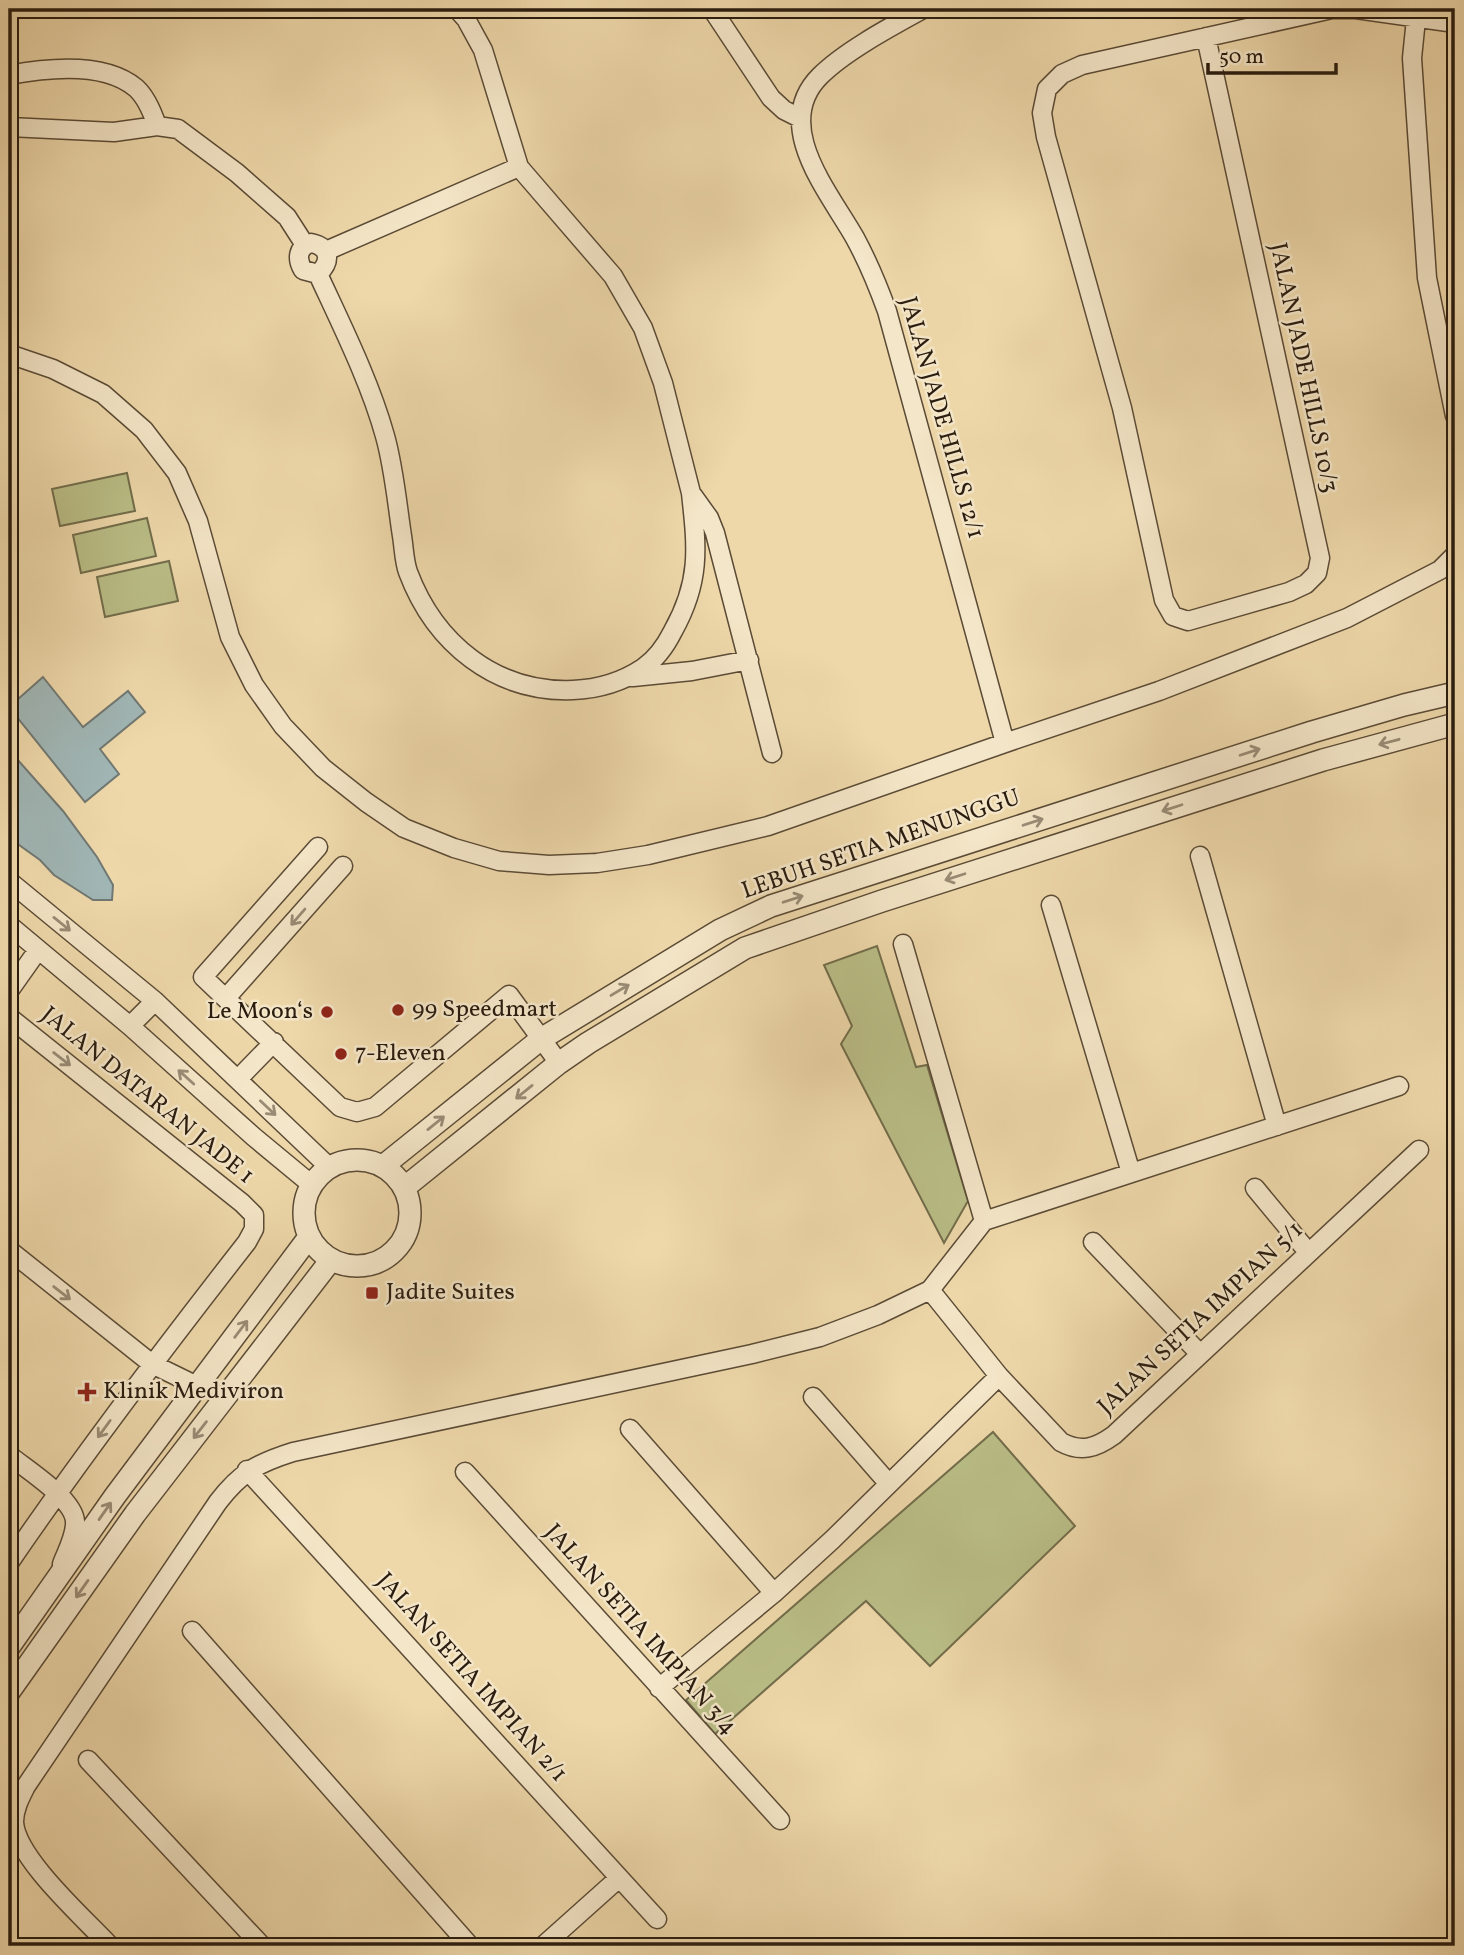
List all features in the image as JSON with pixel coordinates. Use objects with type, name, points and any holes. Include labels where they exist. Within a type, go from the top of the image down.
[{"type":"street","points":[[457,9],[466,19],[483,50],[519,167],[613,276],[643,328],[663,383],[691,493],[696,535],[695,574],[687,607],[667,642],[649,663],[629,677]]},
{"type":"street","points":[[712,9],[771,98],[784,110],[800,118],[805,97],[819,77],[838,61],[923,9]]},
{"type":"street","points":[[1206,37],[1332,9],[1356,9],[1455,23]]},
{"type":"street","points":[[1416,19],[1412,58],[1427,278],[1455,416]]},
{"type":"street","name":"JALAN JADE HILLS 10/3","points":[[1206,37],[1320,558],[1317,573],[1306,584],[1289,592],[1188,621],[1173,615],[1164,600],[1122,408],[1046,137],[1042,113],[1047,89],[1062,74],[1082,65],[1206,37]]},
{"type":"street","points":[[9,75],[62,69],[96,71],[118,78],[136,89],[157,126]]},
{"type":"street","name":"JALAN JADE HILLS 12/1","points":[[800,118],[804,144],[814,168],[872,268],[887,311],[1005,743]]},
{"type":"street","points":[[9,127],[114,132],[157,126],[178,130],[237,173],[287,217],[304,245]]},
{"type":"street","points":[[326,251],[519,167]]},
{"type":"street","points":[[304,245],[320,245],[326,251],[326,267],[318,274],[303,270],[298,262],[298,254],[304,245]]},
{"type":"street","points":[[318,274],[378,414],[391,463],[407,569],[434,622],[454,645],[504,678],[530,688],[557,690],[583,689],[629,677],[692,671],[748,660]]},
{"type":"street","points":[[9,354],[53,369],[103,394],[144,430],[177,473],[198,521],[230,636],[254,685],[284,726],[323,768],[404,828],[454,848],[499,861],[549,865],[597,863],[648,855],[768,826],[1159,691],[1347,618],[1440,570],[1455,555]]},
{"type":"street","points":[[691,493],[709,518],[715,533],[772,753]]},
{"type":"street","name":"LEBUH SETIA MENUNGGU","points":[[383,1166],[541,1039],[720,930],[771,906],[1312,732],[1455,693]]},
{"type":"street","points":[[404,1188],[559,1063],[745,948],[882,901],[1318,762],[1455,724]]},
{"type":"street","points":[[1312,732],[1318,762]]},
{"type":"street","points":[[318,847],[203,977],[340,1107],[357,1112],[375,1107],[509,995],[559,1063]]},
{"type":"street","points":[[1200,856],[1277,1126]]},
{"type":"street","points":[[226,998],[343,866]]},
{"type":"street","points":[[9,881],[155,1001],[330,1167]]},
{"type":"street","points":[[1051,905],[1131,1173]]},
{"type":"street","points":[[9,925],[130,1026],[312,1185]]},
{"type":"street","points":[[903,944],[984,1220]]},
{"type":"street","points":[[9,991],[38,950]]},
{"type":"street","points":[[130,1026],[155,1001]]},
{"type":"street","name":"JALAN DATARAN JADE 1","points":[[9,1017],[254,1215],[254,1229],[247,1242],[152,1364]]},
{"type":"street","points":[[238,1079],[274,1042]]},
{"type":"street","points":[[110,1946],[35,1866],[20,1844],[14,1823],[17,1804],[45,1757],[218,1502],[247,1470],[293,1452],[752,1354],[820,1336],[878,1315],[930,1290],[984,1220],[1399,1086]]},
{"type":"street","name":"JALAN SETIA IMPIAN 5/1","points":[[930,1290],[999,1376],[1060,1442],[1072,1448],[1087,1449],[1101,1445],[1419,1150]]},
{"type":"street","points":[[342,1161],[370,1161],[383,1166],[404,1188],[409,1203],[407,1232],[394,1252],[373,1264],[359,1267],[331,1260],[318,1250],[309,1237],[304,1220],[305,1202],[312,1185],[330,1167],[342,1161]]},
{"type":"street","points":[[1255,1188],[1308,1252]]},
{"type":"street","points":[[9,1647],[115,1496],[309,1237]]},
{"type":"street","points":[[1093,1242],[1200,1354]]},
{"type":"street","points":[[9,1252],[152,1364],[197,1386]]},
{"type":"street","points":[[9,1692],[135,1514],[331,1260]]},
{"type":"street","points":[[9,1563],[56,1493],[152,1364]]},
{"type":"street","points":[[659,1688],[774,1593],[999,1376]]},
{"type":"street","points":[[813,1396],[889,1484]]},
{"type":"street","points":[[630,1429],[774,1593]]},
{"type":"street","points":[[9,1455],[70,1507],[75,1521],[72,1537],[53,1587]]},
{"type":"street","name":"JALAN SETIA IMPIAN 2/1","points":[[247,1470],[657,1919]]},
{"type":"street","name":"JALAN SETIA IMPIAN 3/4","points":[[465,1472],[780,1820]]},
{"type":"street","points":[[192,1632],[470,1946]]},
{"type":"street","points":[[88,1760],[262,1946]]},
{"type":"street","points":[[543,1946],[619,1878]]},
{"type":"green space","points":[[127,473],[135,511],[60,526],[52,489]]},
{"type":"green space","points":[[147,518],[156,556],[81,573],[73,535]]},
{"type":"green space","points":[[169,561],[178,601],[105,617],[97,577]]},
{"type":"green space","points":[[877,946],[916,1067],[927,1065],[968,1201],[944,1243],[841,1044],[852,1026],[824,965]]},
{"type":"green space","points":[[993,1432],[1075,1526],[930,1666],[866,1601],[715,1734],[686,1700]]},
{"type":"shaded area","points":[[43,677],[83,727],[128,691],[145,712],[100,749],[119,774],[85,802],[9,707]]},
{"type":"shaded area","points":[[9,750],[63,811],[97,857],[113,885],[112,900],[93,900],[54,875],[9,835]]},
{"type":"place","name":"99 Speedmart","points":[[398,1010]]},
{"type":"place","name":"Le Moon‘s","points":[[327,1012]]},
{"type":"place","name":"7-Eleven","points":[[341,1054]]},
{"type":"place","name":"Jadite Suites","points":[[372,1293]]},
{"type":"place","name":"Klinik Mediviron","points":[[87,1392]]}]
